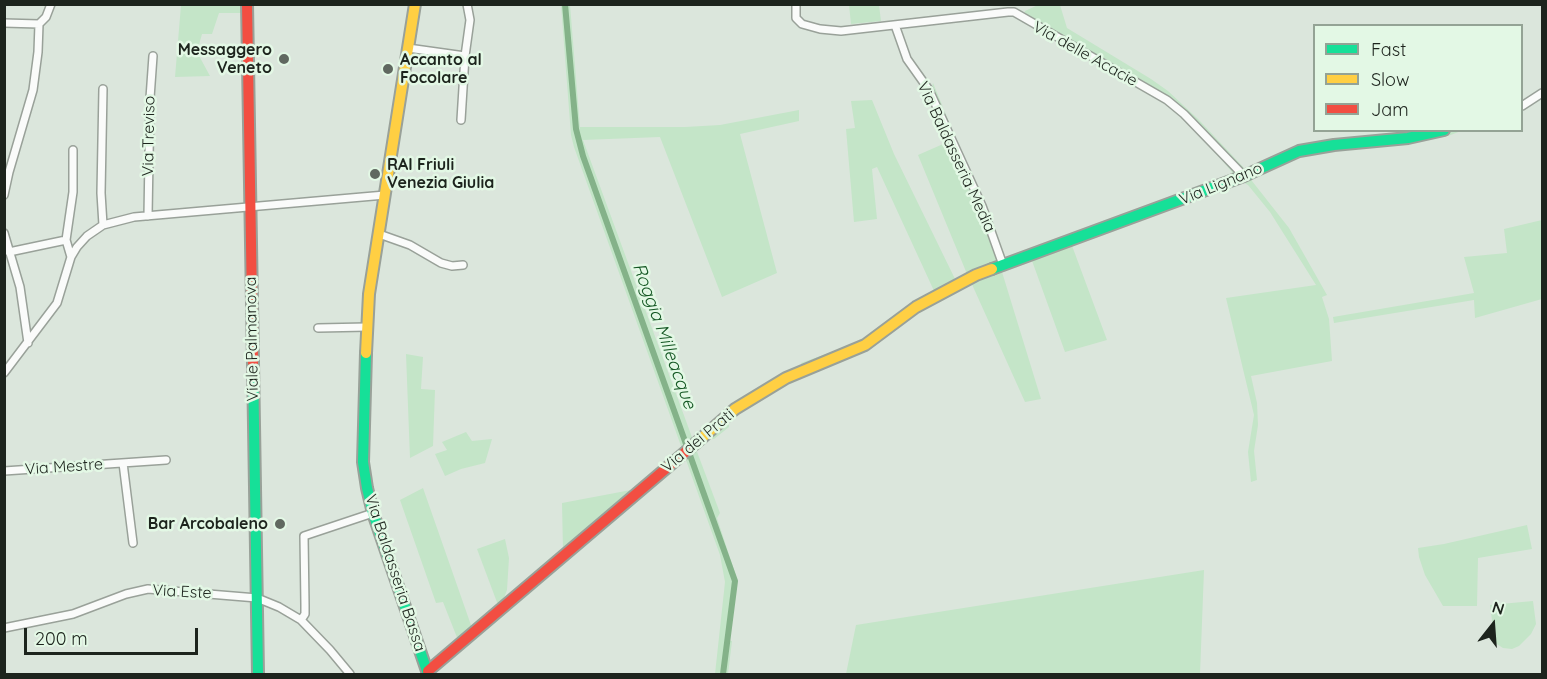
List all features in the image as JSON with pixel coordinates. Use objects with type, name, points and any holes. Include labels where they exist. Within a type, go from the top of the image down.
[{"type":"street","points":[[4,195],[33,90],[39,24],[46,17],[51,4]]},
{"type":"street","name":"Viale Palmanova","points":[[247,4],[258,675]]},
{"type":"street","name":"Via Baldasseria Bassa","points":[[414,4],[369,294],[363,462],[373,513],[428,673]]},
{"type":"street","points":[[461,120],[470,20],[467,4]]},
{"type":"street","points":[[796,4],[797,20],[812,27],[850,30],[896,25]]},
{"type":"street","name":"Via delle Acacie","points":[[896,25],[1014,12],[1167,100],[1184,114],[1244,176]]},
{"type":"street","points":[[4,24],[39,24]]},
{"type":"street","name":"Via Baldasseria Media","points":[[896,25],[907,59],[929,90],[982,206],[1003,265]]},
{"type":"street","points":[[408,48],[465,56]]},
{"type":"street","name":"Via Treviso","points":[[148,216],[153,56]]},
{"type":"street","points":[[103,89],[101,193],[103,225]]},
{"type":"street","points":[[1523,105],[1542,93]]},
{"type":"street","name":"Via Lignano","points":[[1003,265],[1244,176],[1299,151],[1334,145],[1408,138],[1435,132]]},
{"type":"street","points":[[71,257],[66,240],[73,192],[73,150]]},
{"type":"street","points":[[4,373],[57,303],[71,257],[81,242],[103,225],[148,216],[385,195]]},
{"type":"street","points":[[4,233],[20,287],[28,343]]},
{"type":"street","points":[[378,234],[410,245],[441,263],[452,266],[463,265]]},
{"type":"street","points":[[9,252],[66,240]]},
{"type":"street","name":"Via dei Prati","points":[[428,673],[735,410],[786,378],[865,345],[916,307],[976,275],[1003,265]]},
{"type":"street","points":[[318,328],[367,327]]},
{"type":"street","name":"Via Mestre","points":[[4,471],[166,460]]},
{"type":"street","name":"Via Mestre","points":[[123,463],[133,543]]},
{"type":"street","points":[[301,620],[305,610],[304,536],[373,513]]},
{"type":"street","name":"Via Este","points":[[4,628],[73,614],[126,594],[148,589],[159,588],[257,598],[301,620],[350,675]]},
{"type":"green space","points":[[181,5],[242,5],[242,13],[219,13],[212,34],[202,34],[197,52],[210,76],[175,77]]},
{"type":"green space","points":[[561,5],[570,5],[580,127],[720,125],[799,110],[799,121],[740,134],[777,273],[722,297],[660,137],[583,140],[693,440],[802,367],[801,363],[848,346],[848,350],[935,293],[877,167],[872,169],[877,219],[854,222],[846,129],[855,128],[851,101],[872,100],[894,154],[956,281],[967,274],[918,155],[950,141],[930,95],[933,83],[1005,258],[1009,259],[1231,175],[1232,172],[1180,115],[1162,101],[1024,15],[1025,11],[1038,5],[1060,5],[1067,28],[1168,91],[1246,170],[1303,146],[1340,139],[1364,140],[1419,132],[1458,132],[1421,140],[1307,151],[1252,177],[1252,181],[1289,228],[1327,295],[1322,297],[1329,319],[1332,361],[1251,376],[1257,403],[1258,425],[1254,451],[1257,480],[1251,482],[1248,452],[1254,415],[1226,298],[1316,285],[1270,212],[1248,185],[1241,181],[1071,243],[1107,340],[1065,352],[1031,258],[1008,267],[1007,271],[1002,272],[1041,399],[1025,402],[970,280],[840,359],[840,362],[813,371],[729,419],[729,427],[696,449],[720,513],[717,518],[736,576],[732,577],[725,640],[732,641],[728,674],[715,674],[725,582],[720,555],[571,135]]},
{"type":"green space","points":[[849,5],[879,5],[881,21],[851,24]]},
{"type":"green space","points":[[1542,220],[1542,299],[1475,318],[1474,300],[1334,323],[1333,317],[1474,293],[1464,257],[1507,253],[1504,229]]},
{"type":"green space","points":[[406,354],[423,357],[421,389],[435,390],[433,446],[410,458]]},
{"type":"green space","points":[[466,432],[472,441],[492,439],[485,463],[445,476],[435,454],[447,450],[442,442]]},
{"type":"green space","points":[[423,488],[472,628],[458,640],[443,602],[436,603],[400,500]]},
{"type":"green space","points":[[631,490],[563,551],[562,503]]},
{"type":"green space","points":[[1527,525],[1532,549],[1478,558],[1477,606],[1443,606],[1425,575],[1418,548]]},
{"type":"green space","points":[[505,539],[509,558],[507,590],[498,605],[477,549]]},
{"type":"green space","points":[[1204,570],[1200,674],[846,674],[856,625]]},
{"type":"green space","points":[[1533,601],[1536,624],[1531,634],[1519,646],[1512,649],[1503,648],[1495,643],[1490,605]]},
{"type":"waterway","name":"Roggia Milleacque","points":[[565,4],[576,129],[583,156],[735,581],[723,674]]},
{"type":"traffic: fast","points":[[992,269],[1244,176],[1299,151],[1334,145],[1408,138],[1435,132]]},
{"type":"traffic: fast","points":[[366,353],[363,462],[367,488],[373,513],[428,674]]},
{"type":"traffic: fast","points":[[253,363],[258,674]]},
{"type":"traffic: slow","points":[[366,353],[369,294],[415,4]]},
{"type":"traffic: slow","points":[[696,443],[735,409],[786,378],[865,345],[916,307],[992,269]]},
{"type":"traffic: jam","points":[[247,4],[253,363]]},
{"type":"traffic: jam","points":[[428,671],[696,443]]},
{"type":"place","name":"Messaggero Veneto","points":[[284,59]]},
{"type":"place","name":"Accanto al Focolare","points":[[388,69]]},
{"type":"place","name":"RAI Friuli Venezia Giulia","points":[[375,174]]},
{"type":"place","name":"Bar Arcobaleno","points":[[280,524]]}]
